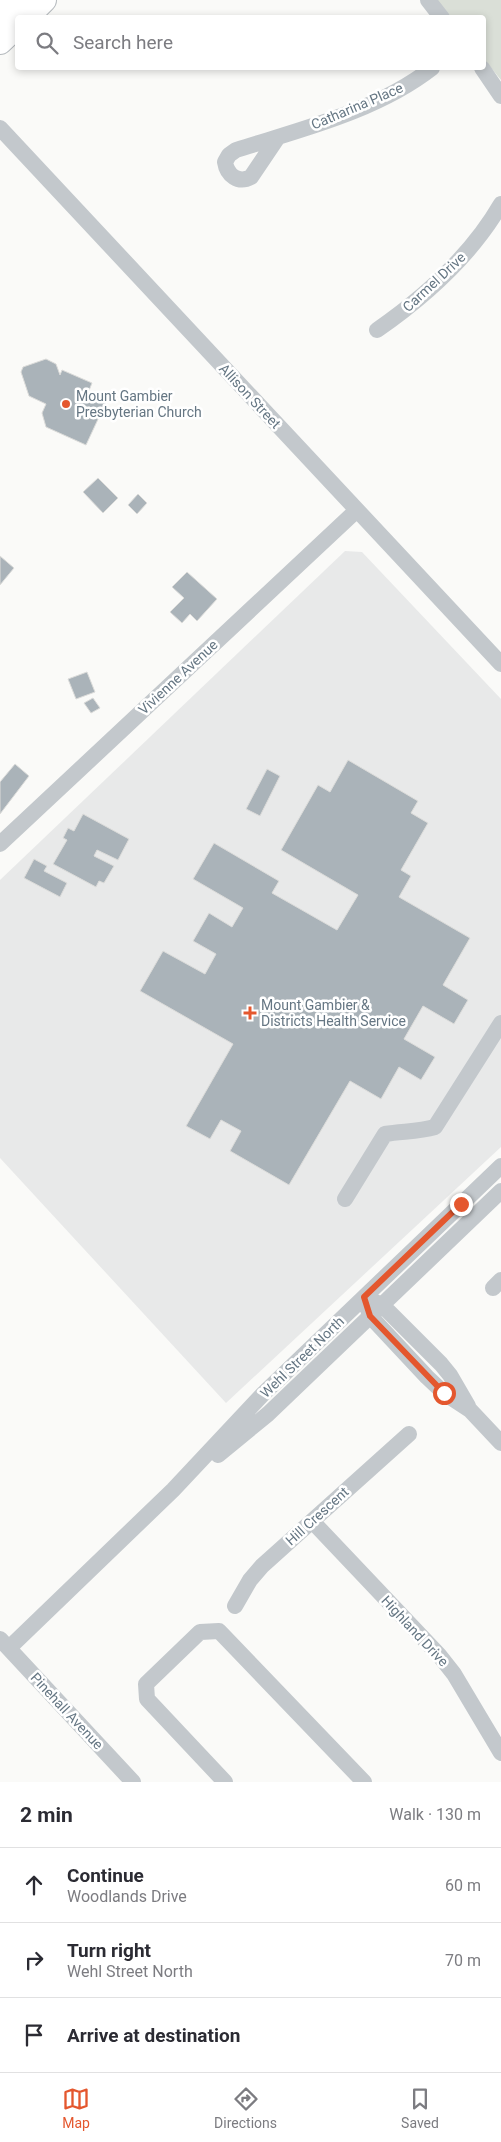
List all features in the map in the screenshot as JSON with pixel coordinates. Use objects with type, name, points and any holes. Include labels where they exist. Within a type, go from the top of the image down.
[{"type":"highway","points":[[0,16],[16,0]]},
{"type":"highway","points":[[29,15],[44,0]]},
{"type":"highway","points":[[0,42],[15,28]]},
{"type":"street","points":[[428,0],[440,15]]},
{"type":"street","name":"Catharina Place","points":[[278,137],[380,99],[412,83],[429,70]]},
{"type":"street","points":[[483,70],[501,96]]},
{"type":"street","name":"Allison Street","points":[[0,128],[501,664]]},
{"type":"street","name":"Carmel Drive","points":[[377,330],[419,299],[453,268],[500,208]]},
{"type":"street","name":"Vivienne Avenue","points":[[0,844],[357,510]]},
{"type":"street","points":[[345,1200],[385,1134],[402,1131],[420,1132],[435,1127],[501,1023]]},
{"type":"street","name":"Wehl Street North","points":[[173,1490],[263,1394],[501,1166]]},
{"type":"street","name":"Wehl Street North","points":[[4,1644],[173,1490],[268,1414],[501,1190]]},
{"type":"street","points":[[364,1297],[382,1305],[446,1369],[470,1410]]},
{"type":"street","points":[[364,1297],[370,1316],[438,1388],[470,1410],[501,1443]]},
{"type":"street","name":"Hill Crescent","points":[[235,1606],[250,1580],[262,1566],[409,1434]]},
{"type":"street","name":"Highland Drive","points":[[312,1521],[439,1655],[495,1730],[501,1753]]},
{"type":"street","points":[[225,1782],[147,1699],[146,1684],[200,1632],[219,1632],[364,1782]]},
{"type":"street","name":"Pinehall Avenue","points":[[4,1644],[133,1782]]},
{"type":"shaded area","points":[[436,0],[501,0],[501,80],[486,61],[486,15],[448,15]]},
{"type":"shaded area","name":"Mount Gambier & Districts Health Service","points":[[345,551],[362,552],[501,699],[501,1147],[226,1403],[0,1158],[0,880]]},
{"type":"building","points":[[46,359],[56,364],[60,375],[62,370],[92,383],[88,393],[106,402],[86,445],[46,427],[42,413],[46,404],[29,396],[21,372],[23,367]]},
{"type":"building","points":[[98,478],[118,498],[103,513],[83,492]]},
{"type":"building","points":[[138,494],[147,503],[137,514],[128,505]]},
{"type":"building","points":[[0,556],[14,568],[0,585]]},
{"type":"building","points":[[187,572],[217,599],[197,621],[190,614],[182,623],[170,612],[184,598],[172,587]]},
{"type":"building","points":[[87,672],[95,692],[76,699],[68,679]]},
{"type":"building","points":[[93,698],[100,708],[91,713],[84,703]]},
{"type":"building","points":[[348,760],[418,801],[411,813],[428,823],[401,870],[411,876],[399,897],[470,938],[443,985],[468,1000],[454,1024],[423,1006],[404,1039],[435,1057],[421,1080],[399,1067],[381,1099],[350,1081],[289,1185],[230,1151],[241,1131],[221,1120],[210,1139],[186,1126],[233,1044],[140,991],[163,951],[205,974],[216,954],[193,941],[209,913],[232,927],[243,908],[193,879],[214,843],[279,881],[272,893],[337,930],[358,895],[281,850],[318,785],[330,792]]},
{"type":"building","points":[[15,764],[29,776],[0,814],[0,782]]},
{"type":"building","points":[[267,769],[280,776],[260,816],[246,809]]},
{"type":"building","points":[[83,814],[129,839],[118,860],[97,850],[94,856],[114,866],[104,883],[99,881],[96,887],[53,864],[67,840],[63,838],[68,828],[74,831]]},
{"type":"building","points":[[34,859],[47,866],[44,871],[67,883],[60,897],[24,878]]},
{"type":"place","name":"Mount Gambier Presbyterian Church","points":[[66,404]]},
{"type":"place","name":"Mount Gambier & Districts Health Service","points":[[250,1013]]},
{"type":"route","points":[[444,1393],[370,1316],[364,1297],[461,1204]]}]
